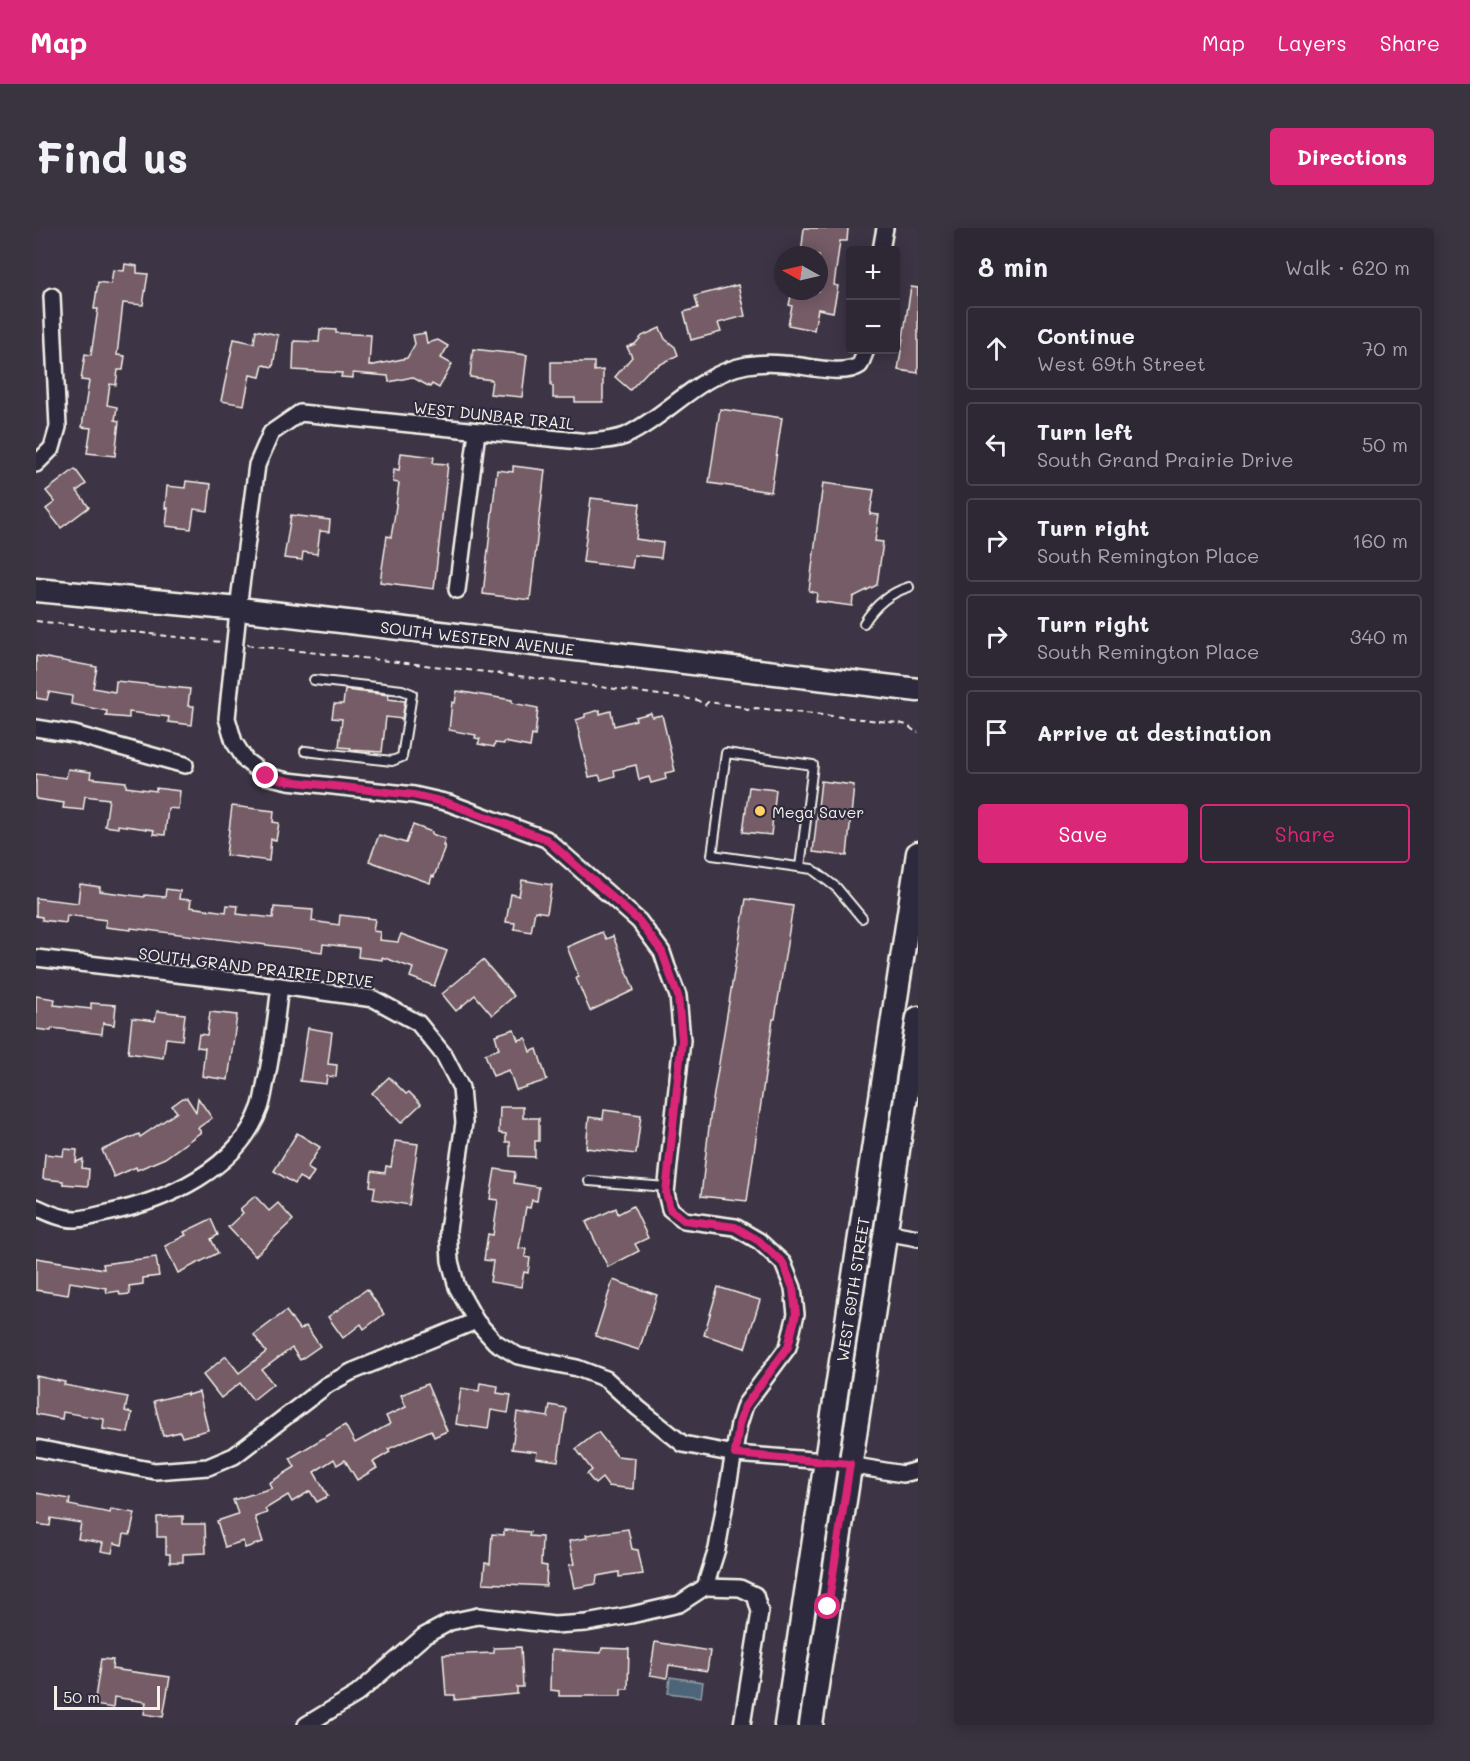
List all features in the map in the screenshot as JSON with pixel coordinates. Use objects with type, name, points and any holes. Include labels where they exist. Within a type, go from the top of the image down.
[{"type":"main road","name":"SOUTH WESTERN AVENUE","points":[[36,590],[238,609],[918,690]]},
{"type":"main road","name":"WEST 69TH STREET","points":[[786,1725],[918,853]]},
{"type":"main road","name":"WEST 69TH STREET","points":[[811,1725],[918,1018]]},
{"type":"main road","points":[[860,1229],[885,1232]]},
{"type":"street","points":[[882,246],[885,228]]},
{"type":"street","points":[[36,464],[52,448],[58,427],[52,296]]},
{"type":"street","name":"WEST DUNBAR TRAIL","points":[[667,1187],[682,1040],[678,996],[662,952],[639,921],[546,839],[437,800],[414,795],[288,781],[266,776],[246,761],[234,742],[227,718],[238,609],[257,465],[271,433],[300,413],[589,442],[623,437],[664,412],[694,388],[718,374],[747,365],[782,363],[846,370],[860,365],[864,354]]},
{"type":"street","points":[[457,590],[477,432]]},
{"type":"street","points":[[36,728],[74,734],[184,765]]},
{"type":"street","name":"SOUTH GRAND PRAIRIE DRIVE","points":[[36,958],[374,999],[418,1023],[444,1055],[460,1088],[464,1123],[448,1230],[450,1261],[457,1287],[476,1321],[495,1342],[518,1356],[577,1368],[606,1379],[683,1444],[735,1454],[825,1461],[903,1474],[918,1470]]},
{"type":"street","points":[[36,1207],[54,1215],[75,1219],[126,1209],[167,1195],[204,1175],[234,1151],[260,1108],[270,1063],[280,986]]},
{"type":"street","points":[[667,1187],[670,1209],[684,1220],[735,1227],[759,1241],[783,1263],[793,1288],[796,1314],[788,1347],[745,1406],[739,1424],[717,1549],[705,1587]]},
{"type":"street","points":[[885,1232],[918,1238]]},
{"type":"street","points":[[36,1448],[155,1471],[208,1467],[234,1456],[327,1385],[351,1372],[476,1321]]},
{"type":"street","points":[[306,1725],[357,1694],[424,1636],[450,1622],[478,1616],[554,1625],[585,1623],[679,1604],[705,1587],[740,1588],[755,1595],[758,1604],[760,1612],[742,1725]]},
{"type":"lane","points":[[864,623],[873,608],[896,591],[909,587]]},
{"type":"lane","points":[[305,751],[392,761],[402,757],[412,694],[402,690],[314,680]]},
{"type":"lane","points":[[800,867],[813,765],[726,753],[712,855],[812,869],[837,888],[862,918]]},
{"type":"lane","points":[[589,1181],[667,1187]]},
{"type":"path","points":[[36,621],[504,674],[697,700],[705,705],[708,702],[744,707],[747,710],[756,708],[899,723],[918,732]]},
{"type":"water","points":[[670,1677],[703,1682],[701,1697],[668,1693]]},
{"type":"building","points":[[804,228],[848,228],[847,241],[840,241],[834,285],[838,286],[833,312],[818,309],[814,330],[788,325],[792,306],[789,305],[790,300],[828,300],[828,246],[802,246]]},
{"type":"building","points":[[125,264],[137,266],[137,273],[148,274],[143,305],[123,303],[117,355],[125,356],[123,370],[118,370],[116,385],[110,384],[107,405],[117,407],[115,420],[119,421],[115,456],[87,453],[91,428],[82,427],[89,381],[81,380],[85,354],[91,355],[98,309],[94,309],[98,282],[111,284],[113,270],[124,271]]},
{"type":"building","points":[[738,285],[745,316],[718,323],[721,332],[691,340],[684,312],[698,308],[695,296]]},
{"type":"building","points":[[911,287],[918,288],[918,373],[898,370]]},
{"type":"building","points":[[660,328],[665,339],[675,347],[678,355],[648,371],[630,390],[615,377],[632,357],[627,347],[635,344],[642,336]]},
{"type":"building","points":[[320,329],[336,330],[336,333],[371,335],[369,366],[407,358],[415,344],[413,335],[425,333],[427,343],[438,340],[448,346],[441,358],[452,364],[439,388],[432,384],[430,387],[412,377],[389,382],[388,376],[353,373],[353,378],[341,377],[342,373],[293,370],[294,341],[319,342]]},
{"type":"building","points":[[256,330],[278,335],[273,367],[263,365],[260,377],[250,375],[244,405],[221,401],[234,339],[254,343]]},
{"type":"building","points":[[473,349],[527,355],[522,397],[490,394],[492,380],[470,377]]},
{"type":"building","points":[[551,362],[594,362],[594,371],[603,370],[603,402],[575,402],[575,398],[553,398]]},
{"type":"building","points":[[720,409],[782,418],[771,492],[709,483]]},
{"type":"building","points":[[401,453],[434,457],[433,463],[448,464],[434,589],[380,582],[387,536],[391,537],[399,483],[393,482],[394,469],[399,470]]},
{"type":"building","points":[[513,466],[545,470],[530,600],[483,594],[497,470],[513,472]]},
{"type":"building","points":[[75,469],[86,484],[77,491],[89,507],[61,528],[46,509],[55,502],[46,491]]},
{"type":"building","points":[[186,481],[211,484],[208,511],[194,509],[191,529],[166,526],[167,486],[185,488]]},
{"type":"building","points":[[823,483],[874,490],[870,514],[879,515],[875,541],[883,542],[877,585],[853,597],[852,606],[816,601],[817,593],[809,591]]},
{"type":"building","points":[[591,498],[640,504],[636,539],[663,543],[661,558],[634,555],[632,568],[583,562]]},
{"type":"building","points":[[291,515],[330,520],[329,532],[320,531],[317,554],[303,552],[302,560],[284,558]]},
{"type":"building","points":[[36,656],[97,667],[93,688],[115,692],[116,681],[190,689],[188,706],[194,706],[192,725],[168,722],[169,717],[129,712],[129,718],[106,716],[107,711],[71,704],[72,696],[49,692],[47,700],[36,698]]},
{"type":"building","points":[[345,690],[389,695],[388,699],[405,701],[402,719],[386,717],[382,752],[339,747],[342,719],[332,718],[334,704],[343,704]]},
{"type":"building","points":[[457,691],[512,700],[512,703],[538,708],[535,736],[532,735],[530,747],[504,742],[504,744],[495,743],[494,747],[478,744],[480,739],[475,738],[476,735],[449,730],[452,702],[455,703]]},
{"type":"building","points":[[600,710],[600,714],[611,711],[614,726],[651,713],[652,717],[662,715],[675,771],[665,773],[666,779],[651,783],[649,777],[639,780],[636,765],[614,770],[615,776],[601,780],[599,775],[589,777],[576,720],[585,717],[585,714]]},
{"type":"building","points":[[68,769],[91,772],[90,778],[126,782],[126,787],[180,791],[178,809],[168,808],[165,835],[153,834],[154,830],[118,825],[118,828],[105,826],[109,799],[85,796],[83,810],[63,808],[64,803],[36,799],[36,774],[66,778]]},
{"type":"building","name":"Mega Saver","points":[[821,781],[854,785],[847,856],[813,852]]},
{"type":"building","name":"Mega Saver","points":[[749,787],[776,790],[771,835],[743,832]]},
{"type":"building","points":[[232,806],[274,811],[273,822],[279,823],[276,840],[271,839],[269,861],[226,855]]},
{"type":"building","points":[[413,825],[445,839],[443,846],[445,846],[430,883],[369,861],[379,835],[406,843]]},
{"type":"building","points":[[522,880],[552,885],[547,913],[535,911],[531,932],[514,929],[515,923],[506,922],[511,894],[519,896]]},
{"type":"building","points":[[80,884],[100,887],[100,891],[144,897],[145,895],[165,897],[166,889],[180,891],[179,899],[191,900],[190,907],[226,912],[227,905],[238,906],[237,914],[273,918],[274,907],[313,910],[312,921],[339,925],[340,915],[375,919],[373,931],[380,932],[379,940],[398,942],[401,934],[447,951],[434,986],[410,977],[413,968],[382,957],[382,960],[358,957],[359,948],[323,944],[322,952],[131,928],[131,930],[105,927],[106,920],[67,915],[66,923],[42,920],[42,917],[36,916],[36,898],[78,903]]},
{"type":"building","points":[[746,899],[793,906],[775,1019],[773,1019],[747,1201],[701,1196],[710,1118]]},
{"type":"building","points":[[602,932],[606,939],[613,936],[634,990],[590,1011],[576,978],[579,977],[567,947]]},
{"type":"building","points":[[483,960],[514,996],[492,1015],[475,995],[456,1011],[442,994]]},
{"type":"building","points":[[36,996],[55,999],[54,1005],[91,1009],[91,1003],[116,1005],[114,1025],[103,1023],[102,1034],[52,1028],[51,1031],[36,1029]]},
{"type":"building","points":[[157,1011],[185,1014],[182,1040],[166,1038],[163,1058],[128,1053],[132,1018],[155,1021]]},
{"type":"building","points":[[210,1012],[237,1015],[228,1080],[202,1076],[205,1048],[197,1047],[199,1034],[207,1035]]},
{"type":"building","points":[[308,1028],[332,1032],[328,1064],[337,1065],[336,1077],[327,1076],[326,1084],[300,1081]]},
{"type":"building","points":[[514,1029],[518,1040],[526,1038],[530,1052],[537,1049],[547,1080],[516,1090],[509,1070],[493,1076],[485,1054],[499,1049],[495,1035]]},
{"type":"building","points":[[389,1077],[406,1094],[409,1092],[421,1104],[401,1123],[372,1093]]},
{"type":"building","points":[[183,1098],[187,1098],[196,1112],[198,1098],[212,1118],[198,1128],[201,1132],[165,1158],[114,1177],[102,1150],[139,1134],[140,1137],[177,1112],[172,1106]]},
{"type":"building","points":[[500,1107],[523,1107],[523,1118],[539,1118],[539,1141],[535,1141],[535,1157],[510,1156],[510,1142],[506,1142],[506,1134],[499,1133]]},
{"type":"building","points":[[604,1110],[641,1115],[636,1154],[586,1148],[589,1117],[603,1119]]},
{"type":"building","points":[[297,1133],[320,1147],[307,1168],[314,1172],[308,1182],[299,1177],[295,1184],[274,1171]]},
{"type":"building","points":[[395,1141],[418,1144],[409,1205],[373,1199],[375,1187],[370,1186],[372,1171],[385,1173],[386,1166],[391,1167]]},
{"type":"building","points":[[64,1149],[77,1150],[76,1162],[83,1159],[82,1168],[89,1169],[88,1186],[63,1184],[63,1181],[43,1179],[45,1154],[63,1156]]},
{"type":"building","points":[[495,1169],[515,1172],[514,1183],[539,1187],[537,1201],[532,1200],[530,1208],[526,1207],[519,1248],[526,1249],[525,1257],[530,1258],[528,1273],[524,1272],[521,1287],[490,1282],[493,1261],[484,1260],[488,1234],[493,1235],[498,1200],[490,1199]]},
{"type":"building","points":[[255,1196],[269,1211],[278,1203],[293,1220],[255,1256],[228,1227],[243,1213],[240,1209]]},
{"type":"building","points":[[633,1206],[648,1238],[635,1244],[639,1251],[608,1267],[586,1222],[616,1208],[618,1214]]},
{"type":"building","points":[[211,1219],[218,1235],[211,1239],[218,1253],[178,1273],[165,1246],[186,1235],[184,1232]]},
{"type":"building","points":[[156,1257],[159,1276],[143,1278],[143,1284],[129,1286],[130,1294],[120,1295],[119,1291],[107,1293],[106,1288],[70,1282],[68,1295],[36,1290],[36,1258],[104,1269],[103,1264]]},
{"type":"building","points":[[613,1280],[657,1295],[639,1350],[595,1336]]},
{"type":"building","points":[[718,1287],[760,1300],[745,1348],[704,1335]]},
{"type":"building","points":[[367,1289],[384,1314],[364,1329],[361,1324],[343,1338],[328,1317]]},
{"type":"building","points":[[286,1311],[300,1330],[306,1326],[320,1346],[300,1360],[292,1348],[262,1370],[273,1384],[253,1400],[240,1383],[221,1398],[203,1375],[226,1356],[239,1373],[266,1352],[254,1335]]},
{"type":"building","points":[[36,1376],[65,1382],[64,1385],[128,1397],[125,1411],[132,1413],[128,1433],[103,1429],[104,1419],[63,1412],[62,1419],[36,1414]]},
{"type":"building","points":[[480,1383],[498,1386],[497,1393],[511,1395],[508,1413],[491,1410],[488,1429],[456,1424],[461,1388],[479,1391]]},
{"type":"building","points":[[427,1384],[447,1431],[434,1437],[431,1430],[388,1449],[390,1452],[373,1462],[377,1468],[357,1480],[345,1460],[337,1465],[334,1459],[314,1472],[328,1496],[317,1502],[310,1491],[292,1502],[288,1495],[265,1509],[267,1513],[255,1517],[263,1542],[245,1548],[243,1541],[225,1547],[217,1521],[238,1514],[233,1500],[272,1488],[269,1483],[295,1467],[290,1458],[345,1425],[355,1443],[390,1424],[386,1416],[406,1407],[401,1395]]},
{"type":"building","points":[[199,1392],[208,1430],[182,1437],[180,1432],[163,1436],[154,1401]]},
{"type":"building","points":[[550,1405],[566,1408],[558,1461],[536,1458],[537,1452],[512,1449],[517,1412],[548,1417]]},
{"type":"building","points":[[598,1432],[617,1456],[635,1458],[633,1489],[608,1486],[602,1478],[595,1484],[587,1474],[592,1470],[576,1449]]},
{"type":"building","points":[[36,1493],[70,1499],[69,1505],[110,1513],[111,1509],[135,1513],[130,1535],[124,1534],[122,1545],[114,1543],[112,1553],[101,1551],[103,1543],[78,1539],[81,1523],[51,1518],[50,1526],[36,1524]]},
{"type":"building","points":[[183,1516],[183,1524],[205,1524],[206,1553],[183,1554],[183,1562],[170,1562],[170,1554],[166,1554],[166,1537],[157,1537],[157,1517]]},
{"type":"building","points":[[628,1529],[632,1549],[638,1550],[643,1574],[619,1577],[619,1572],[597,1576],[596,1584],[574,1588],[569,1565],[574,1564],[569,1541],[587,1538],[586,1535]]},
{"type":"building","points":[[504,1530],[530,1532],[529,1536],[542,1537],[541,1565],[547,1566],[546,1586],[483,1583],[485,1563],[490,1564],[492,1534],[504,1535]]},
{"type":"building","points":[[655,1642],[710,1651],[707,1671],[669,1665],[667,1678],[650,1675]]},
{"type":"building","points":[[521,1647],[523,1687],[517,1687],[517,1694],[455,1700],[455,1695],[446,1695],[443,1655],[494,1653],[494,1648]]},
{"type":"building","points":[[602,1648],[629,1649],[628,1689],[621,1689],[621,1696],[559,1696],[559,1691],[550,1690],[551,1650],[601,1653]]},
{"type":"building","points":[[101,1659],[113,1660],[112,1669],[170,1677],[163,1717],[144,1714],[146,1702],[114,1697],[113,1708],[94,1705]]},
{"type":"place","name":"Mega Saver","points":[[760,811]]},
{"type":"route","points":[[266,776],[288,781],[414,795],[448,803],[546,839],[639,921],[662,952],[678,996],[682,1040],[666,1193],[670,1209],[684,1220],[735,1227],[759,1241],[783,1263],[793,1288],[796,1314],[788,1347],[745,1406],[739,1424],[735,1454],[850,1464],[828,1607]]}]
